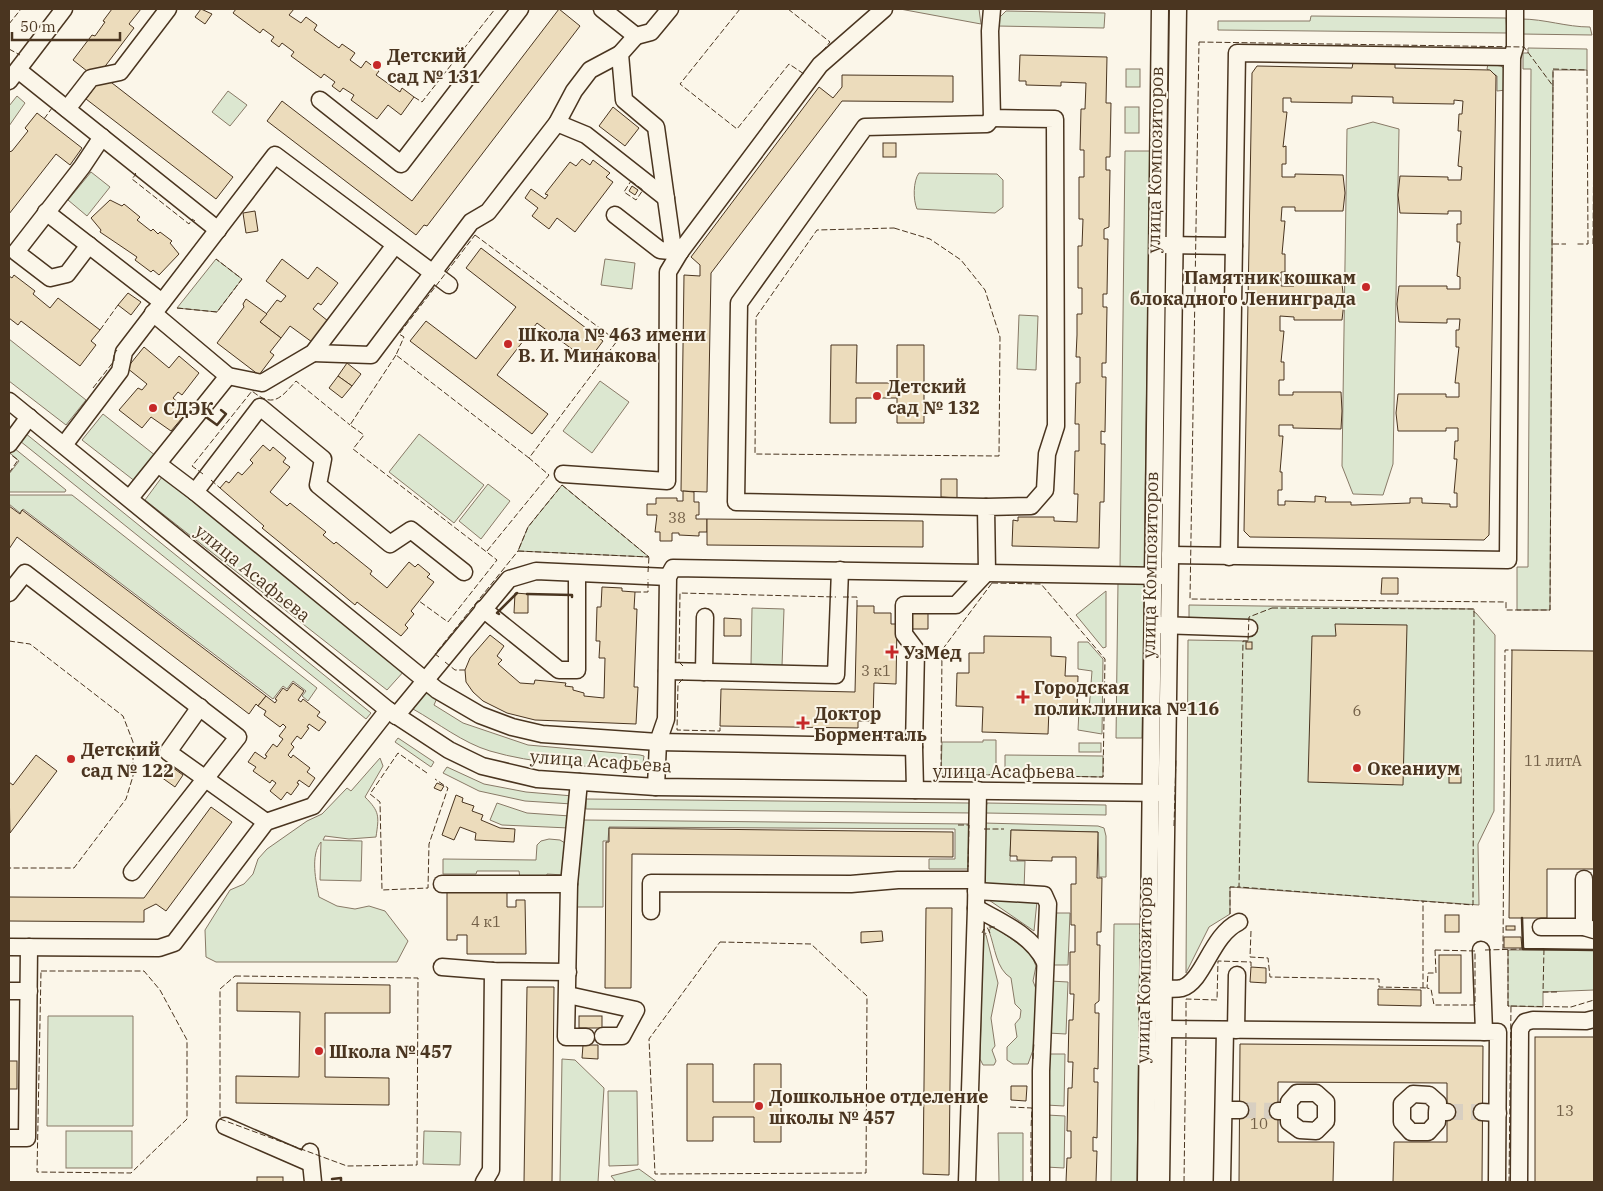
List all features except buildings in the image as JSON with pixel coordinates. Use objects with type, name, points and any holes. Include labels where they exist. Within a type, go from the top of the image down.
[{"type":"street","points":[[64,9],[13,76],[67,110],[218,230]]},
{"type":"street","points":[[67,110],[91,78],[120,72],[168,9]]},
{"type":"street","points":[[320,100],[401,164],[520,9]]},
{"type":"street","points":[[602,9],[636,36]]},
{"type":"street","points":[[313,353],[371,355],[471,222],[488,212],[557,122],[574,91],[590,70],[620,54],[636,36],[651,32],[670,9]]},
{"type":"street","points":[[563,474],[667,482],[668,272],[680,252],[817,63],[884,9]]},
{"type":"street","points":[[992,9],[990,32],[992,118],[987,124],[865,127],[739,304],[736,502],[986,507],[1031,506],[1045,490],[1047,454],[1056,426],[1055,119],[992,118]]},
{"type":"street","name":"улица Композиторов","points":[[1146,1182],[1156,988],[1159,793],[1161,576],[1157,245],[1160,9]]},
{"type":"street","name":"улица Композиторов","points":[[1161,576],[1170,555],[1178,9]]},
{"type":"street","points":[[1170,555],[1508,560],[1512,57],[1515,47],[1515,9]]},
{"type":"street","points":[[1229,557],[1237,53],[1512,57]]},
{"type":"street","points":[[620,54],[624,100],[656,127],[672,242],[680,252]]},
{"type":"street","points":[[557,122],[586,136],[666,198]]},
{"type":"street","points":[[89,245],[67,274],[50,278],[16,252],[82,167],[102,137]]},
{"type":"street","points":[[64,445],[120,371],[124,352],[275,155],[449,286]]},
{"type":"street","points":[[46,212],[89,245],[158,307],[228,376],[262,383],[313,353],[394,245]]},
{"type":"street","points":[[615,215],[660,250],[680,252]]},
{"type":"street","points":[[1157,245],[1234,246]]},
{"type":"street","points":[[130,498],[228,376]]},
{"type":"street","name":"улица Асафьева","points":[[9,401],[392,713],[449,750],[482,766],[537,779],[656,787],[1159,793]]},
{"type":"street","points":[[195,492],[260,408],[323,458],[318,485],[390,544],[411,530],[464,572]]},
{"type":"street","points":[[9,444],[29,417]]},
{"type":"street","points":[[158,464],[195,492],[425,680],[458,704],[512,727],[542,734],[658,742],[914,747]]},
{"type":"street","points":[[915,790],[916,650],[904,634],[904,605],[956,605],[987,572],[986,507]]},
{"type":"street","points":[[656,787],[658,742],[666,719],[668,577],[673,568],[1161,576]]},
{"type":"street","points":[[667,671],[836,675],[840,570]]},
{"type":"street","points":[[9,947],[159,948],[174,943],[266,822],[313,806],[392,713],[425,680],[509,580],[536,571],[668,577]]},
{"type":"street","points":[[9,593],[25,573],[238,736],[132,872]]},
{"type":"street","points":[[483,609],[559,670],[577,670],[577,574]]},
{"type":"street","points":[[704,672],[705,617]]},
{"type":"street","points":[[1161,625],[1249,628]]},
{"type":"street","points":[[200,708],[168,752],[266,822]]},
{"type":"street","points":[[568,995],[636,1010],[622,1036],[566,1038],[568,884],[579,782]]},
{"type":"street","points":[[967,1182],[978,790]]},
{"type":"street","points":[[1541,927],[1589,929],[1584,879]]},
{"type":"street","points":[[651,911],[651,884],[851,884],[898,880],[976,885],[1044,895],[1048,904],[1041,1071],[1041,1182]]},
{"type":"street","points":[[442,884],[568,884]]},
{"type":"street","points":[[976,908],[1021,934],[1039,949],[1045,962]]},
{"type":"street","points":[[1156,988],[1180,988],[1191,983],[1221,935],[1230,926],[1239,922]]},
{"type":"street","points":[[9,1138],[27,1138],[29,947]]},
{"type":"street","points":[[1481,950],[1484,1032]]},
{"type":"street","points":[[442,967],[493,971],[568,972]]},
{"type":"street","points":[[484,1182],[491,1170],[493,971]]},
{"type":"street","points":[[1222,1182],[1232,1110],[1231,1030],[1237,975]]},
{"type":"street","name":"улица Композиторов","points":[[1156,988],[1163,1029],[1161,1182]]},
{"type":"street","points":[[9,991],[29,991]]},
{"type":"street","points":[[1519,1182],[1520,1029],[1525,1022],[1533,1020],[1586,1021],[1594,1019]]},
{"type":"street","points":[[1163,1029],[1498,1032],[1490,1113],[1497,1182]]},
{"type":"street","points":[[225,1126],[310,1157],[313,1182]]},
{"type":"green space","points":[[900,9],[979,9],[981,24]]},
{"type":"green space","points":[[1006,11],[1105,13],[1104,28],[997,26],[997,20]]},
{"type":"green space","points":[[1311,16],[1506,18],[1507,33],[1218,30],[1218,21],[1310,21]]},
{"type":"green space","points":[[1521,19],[1590,27],[1592,35],[1520,34]]},
{"type":"green space","points":[[1528,48],[1587,49],[1587,70],[1553,70],[1550,610],[1517,610],[1517,567],[1528,567],[1531,69],[1523,69],[1523,53],[1528,53]]},
{"type":"green space","points":[[1488,64],[1501,66],[1505,69],[1506,90],[1497,91],[1497,76],[1487,69]]},
{"type":"green space","points":[[1126,69],[1140,69],[1140,87],[1126,87]]},
{"type":"green space","points":[[228,91],[247,105],[230,126],[212,112]]},
{"type":"green space","points":[[17,96],[25,103],[9,126],[9,106]]},
{"type":"green space","points":[[1125,107],[1139,107],[1139,133],[1125,133]]},
{"type":"green space","points":[[1373,122],[1399,129],[1393,464],[1383,495],[1353,494],[1342,466],[1347,129]]},
{"type":"green space","points":[[1125,151],[1150,151],[1144,569],[1120,569]]},
{"type":"green space","points":[[91,172],[110,187],[87,216],[68,200]]},
{"type":"green space","points":[[919,173],[997,174],[1003,180],[1003,207],[995,213],[917,209],[914,191]]},
{"type":"green space","points":[[216,259],[242,279],[217,312],[177,308]]},
{"type":"green space","points":[[605,259],[635,263],[632,289],[601,285]]},
{"type":"green space","points":[[1019,315],[1038,316],[1036,370],[1017,369]]},
{"type":"green space","points":[[9,339],[86,400],[66,425],[9,381]]},
{"type":"green space","points":[[600,381],[629,402],[592,453],[563,431]]},
{"type":"green space","points":[[103,414],[156,456],[136,482],[82,440]]},
{"type":"green space","points":[[25,433],[371,713],[366,719],[20,441]]},
{"type":"green space","points":[[419,434],[484,485],[454,523],[389,472]]},
{"type":"green space","points":[[14,448],[66,490],[65,492],[9,492],[9,474],[19,461],[10,453]]},
{"type":"green space","points":[[162,477],[405,670],[387,690],[145,500]]},
{"type":"green space","points":[[488,484],[510,501],[481,539],[459,521]]},
{"type":"green space","points":[[562,485],[649,557],[518,551],[528,527]]},
{"type":"green space","points":[[9,495],[72,495],[317,688],[308,701],[302,696],[306,691],[293,681],[287,689],[283,686],[273,699],[23,509],[20,513],[9,504]]},
{"type":"green space","points":[[1118,582],[1144,582],[1142,738],[1116,738]]},
{"type":"green space","points":[[1106,591],[1106,647],[1103,648],[1076,615]]},
{"type":"green space","name":"Океаниум","points":[[1189,605],[1474,609],[1474,612],[1495,635],[1494,811],[1478,844],[1479,905],[1230,887],[1230,914],[1209,927],[1186,973],[1188,640],[1248,641],[1249,628],[1189,619]]},
{"type":"green space","points":[[752,608],[784,609],[782,666],[751,665]]},
{"type":"green space","points":[[1078,642],[1088,642],[1103,659],[1102,734],[1078,730],[1079,710],[1089,710],[1092,671],[1078,669]]},
{"type":"green space","points":[[427,692],[437,698],[434,705],[463,723],[528,745],[644,756],[642,770],[523,759],[490,751],[460,738],[413,709],[413,706],[423,693]]},
{"type":"green space","points":[[398,738],[434,762],[431,767],[395,742]]},
{"type":"green space","points":[[983,740],[996,740],[996,775],[941,774],[942,742],[983,742]]},
{"type":"green space","points":[[1079,743],[1101,743],[1101,752],[1079,752]]},
{"type":"green space","points":[[1005,755],[1103,756],[1103,777],[1005,775]]},
{"type":"green space","points":[[380,758],[383,766],[365,797],[376,811],[378,824],[376,837],[349,839],[325,836],[323,840],[362,841],[361,881],[320,880],[321,842],[315,861],[316,884],[319,897],[337,906],[355,909],[369,906],[385,911],[408,941],[397,962],[216,962],[206,957],[205,930],[230,890],[244,884],[253,874],[258,859],[267,849],[307,821],[322,814],[347,788],[351,791]]},
{"type":"green space","points":[[447,767],[484,784],[526,792],[573,796],[572,804],[525,801],[479,791],[443,773]]},
{"type":"green space","points":[[586,799],[969,803],[973,813],[586,809]]},
{"type":"green space","points":[[497,803],[527,813],[570,816],[569,828],[502,825],[490,820]]},
{"type":"green space","points":[[987,803],[1106,805],[1106,815],[985,813]]},
{"type":"green space","points":[[583,820],[970,824],[970,869],[929,869],[929,859],[955,859],[955,829],[609,827],[608,841],[603,841],[603,907],[576,907],[576,833]]},
{"type":"green space","points":[[983,823],[1098,826],[1104,828],[1106,836],[1106,877],[1099,877],[1098,832],[1011,830],[1010,861],[1025,861],[1024,890],[984,887]]},
{"type":"green space","points":[[549,839],[560,840],[565,843],[564,875],[547,874],[546,878],[520,878],[519,871],[477,871],[476,874],[443,874],[443,859],[536,860],[537,845],[541,841]]},
{"type":"green space","points":[[986,898],[1037,901],[1034,931]]},
{"type":"green space","points":[[1051,913],[1070,913],[1068,965],[1050,965]]},
{"type":"green space","points":[[1114,924],[1140,924],[1137,1182],[1111,1182]]},
{"type":"green space","points":[[991,927],[996,928],[1030,952],[1036,966],[1033,981],[1036,989],[1036,1011],[1033,1050],[1028,1064],[1013,1064],[1007,1060],[1007,1047],[1017,1037],[1015,1024],[1020,1018],[1021,1010],[1015,1004],[1011,978],[999,963],[989,931]]},
{"type":"green space","points":[[983,933],[986,935],[998,983],[991,1018],[995,1046],[992,1050],[996,1061],[994,1065],[983,1065],[980,1059]]},
{"type":"green space","points":[[1508,950],[1594,950],[1594,990],[1543,992],[1543,1007],[1508,1006]]},
{"type":"green space","points":[[1050,981],[1068,982],[1066,1034],[1048,1033]]},
{"type":"green space","points":[[48,1016],[133,1016],[133,1126],[47,1126]]},
{"type":"green space","points":[[1047,1054],[1065,1054],[1064,1106],[1046,1105]]},
{"type":"green space","points":[[562,1059],[575,1060],[604,1088],[598,1182],[560,1182]]},
{"type":"green space","points":[[608,1091],[637,1091],[638,1165],[609,1166]]},
{"type":"green space","points":[[1047,1115],[1065,1116],[1064,1168],[1046,1167]]},
{"type":"green space","points":[[66,1131],[132,1131],[132,1168],[66,1168]]},
{"type":"green space","points":[[424,1131],[461,1132],[460,1165],[423,1164]]},
{"type":"green space","points":[[998,1133],[1023,1133],[1023,1182],[999,1182]]},
{"type":"green space","points":[[639,1169],[657,1182],[616,1182],[611,1176]]},
{"type":"tunnel","points":[[1240,1110],[1278,1111]]},
{"type":"tunnel","points":[[1447,1112],[1482,1112]]},
{"type":"fence","points":[[9,24],[21,9]]},
{"type":"fence","points":[[414,97],[422,102],[495,9]]},
{"type":"fence","points":[[740,9],[680,84],[737,129],[789,64],[804,74]]},
{"type":"fence","points":[[788,9],[830,42],[821,53]]},
{"type":"fence","points":[[1199,42],[1524,47],[1553,86],[1550,610],[1506,610],[1506,602],[1190,599],[1199,42]]},
{"type":"fence","points":[[9,49],[20,55]]},
{"type":"fence","points":[[1553,86],[1553,69],[1587,70],[1588,244],[1576,244]]},
{"type":"fence","points":[[44,119],[52,108],[56,111]]},
{"type":"fence","points":[[1593,244],[1594,116]]},
{"type":"fence","points":[[135,173],[132,179],[189,224],[192,219],[195,221]]},
{"type":"fence","points":[[631,181],[643,190],[636,200],[624,192],[631,181]]},
{"type":"fence","points":[[894,228],[930,239],[961,260],[985,290],[1000,337],[999,456],[755,454],[756,317],[817,230],[894,228]]},
{"type":"fence","points":[[475,235],[617,341],[529,458],[396,355],[404,337],[399,334],[475,235]]},
{"type":"fence","points":[[1553,244],[1566,244]]},
{"type":"fence","points":[[177,308],[217,312],[242,279],[216,259]]},
{"type":"fence","points":[[100,330],[118,305]]},
{"type":"fence","points":[[93,388],[114,361],[114,354],[117,350]]},
{"type":"fence","points":[[396,355],[350,425],[364,435],[353,449],[497,560],[448,622],[419,601]]},
{"type":"fence","points":[[203,474],[192,466],[252,391],[265,399],[276,399],[281,397],[296,381],[350,425]]},
{"type":"fence","points":[[9,473],[18,460],[10,454]]},
{"type":"fence","points":[[487,551],[549,475],[529,458]]},
{"type":"fence","points":[[211,480],[220,488]]},
{"type":"fence","points":[[562,485],[649,557],[518,551],[528,527],[562,485]]},
{"type":"fence","points":[[439,657],[435,654],[518,551]]},
{"type":"fence","points":[[648,572],[649,557]]},
{"type":"fence","points":[[635,592],[648,592],[648,579]]},
{"type":"fence","points":[[992,583],[1041,584],[1105,659],[1103,777],[941,774],[942,650],[992,583]]},
{"type":"fence","points":[[683,666],[679,662],[680,593],[836,597]]},
{"type":"fence","points":[[843,597],[857,597],[857,606]]},
{"type":"fence","points":[[1272,608],[1474,609],[1473,905],[1239,887],[1243,641],[1248,641],[1249,617],[1272,608]]},
{"type":"fence","points":[[9,641],[30,644],[123,716],[133,742],[133,776],[126,799],[74,868],[9,868]]},
{"type":"fence","points":[[1503,950],[1505,650],[1512,650]]},
{"type":"fence","points":[[445,662],[455,670],[465,670]]},
{"type":"fence","points":[[683,679],[678,684],[677,730],[720,731],[720,726]]},
{"type":"fence","points":[[427,773],[398,753],[370,794],[380,802],[382,890],[428,888],[429,844],[448,788],[435,779]]},
{"type":"fence","points":[[1174,826],[1176,758]]},
{"type":"fence","points":[[958,825],[969,825],[968,867]]},
{"type":"fence","points":[[984,829],[1004,829]]},
{"type":"fence","points":[[1230,914],[1230,887],[1239,887]]},
{"type":"fence","points":[[1423,901],[1423,988]]},
{"type":"fence","points":[[990,933],[987,927],[996,927]]},
{"type":"fence","points":[[982,933],[984,929],[986,934]]},
{"type":"fence","points":[[1251,931],[1250,957],[1268,958],[1270,977],[1379,979],[1379,987],[1427,988]]},
{"type":"fence","points":[[720,942],[811,944],[867,996],[866,1173],[655,1174],[649,1039],[720,942]]},
{"type":"fence","points":[[1485,950],[1523,949]]},
{"type":"fence","points":[[1544,949],[1543,992],[1558,992]]},
{"type":"fence","points":[[1435,950],[1475,951],[1475,1005],[1434,1005],[1431,989],[1427,988],[1428,973],[1436,973],[1435,950]]},
{"type":"fence","points":[[1508,950],[1508,1006],[1511,1006],[1509,1182]]},
{"type":"fence","points":[[1186,1025],[1186,999],[1217,1000],[1218,961],[1251,962],[1251,967]]},
{"type":"fence","points":[[41,971],[144,971],[160,990],[187,1040],[187,1119],[131,1173],[37,1172],[41,971]]},
{"type":"fence","points":[[235,976],[418,978],[417,1165],[347,1166],[220,1119],[220,989],[235,976]]},
{"type":"fence","points":[[1511,1006],[1571,1007],[1594,1000]]},
{"type":"fence","points":[[1184,1182],[1186,1033]]},
{"type":"fence","points":[[1033,1059],[1034,1042]]},
{"type":"fence","points":[[1010,1107],[1032,1108],[1031,1128]]},
{"type":"fence","points":[[1031,1132],[1031,1174]]},
{"type":"fence","points":[[1032,1176],[1032,1182]]},
{"type":"wall","points":[[206,417],[217,425],[226,414],[221,410]]},
{"type":"wall","points":[[499,614],[497,613],[517,593]]},
{"type":"wall","points":[[527,594],[572,595],[572,597]]},
{"type":"wall","points":[[1522,918],[1523,949],[1594,950]]},
{"type":"wall","points":[[332,1179],[341,1178],[341,1182]]},
{"type":"place","name":"Детский сад № 131","points":[[377,65]]},
{"type":"place","name":"Памятник кошкам блокадного Ленинграда","points":[[1366,287]]},
{"type":"place","name":"Школа № 463 имени В. И. Минакова","points":[[508,344]]},
{"type":"place","name":"Детский сад № 132","points":[[877,396]]},
{"type":"place","name":"СДЭК","points":[[153,408]]},
{"type":"place","name":"УзМед","points":[[892,652]]},
{"type":"place","name":"Городская поликлиника №116","points":[[1023,697]]},
{"type":"place","name":"Доктор Борменталь","points":[[803,723]]},
{"type":"place","name":"Детский сад № 122","points":[[71,759]]},
{"type":"place","name":"Океаниум","points":[[1357,768]]},
{"type":"place","name":"Школа № 457","points":[[319,1051]]},
{"type":"place","name":"Дошкольное отделение школы № 457","points":[[759,1106]]}]
